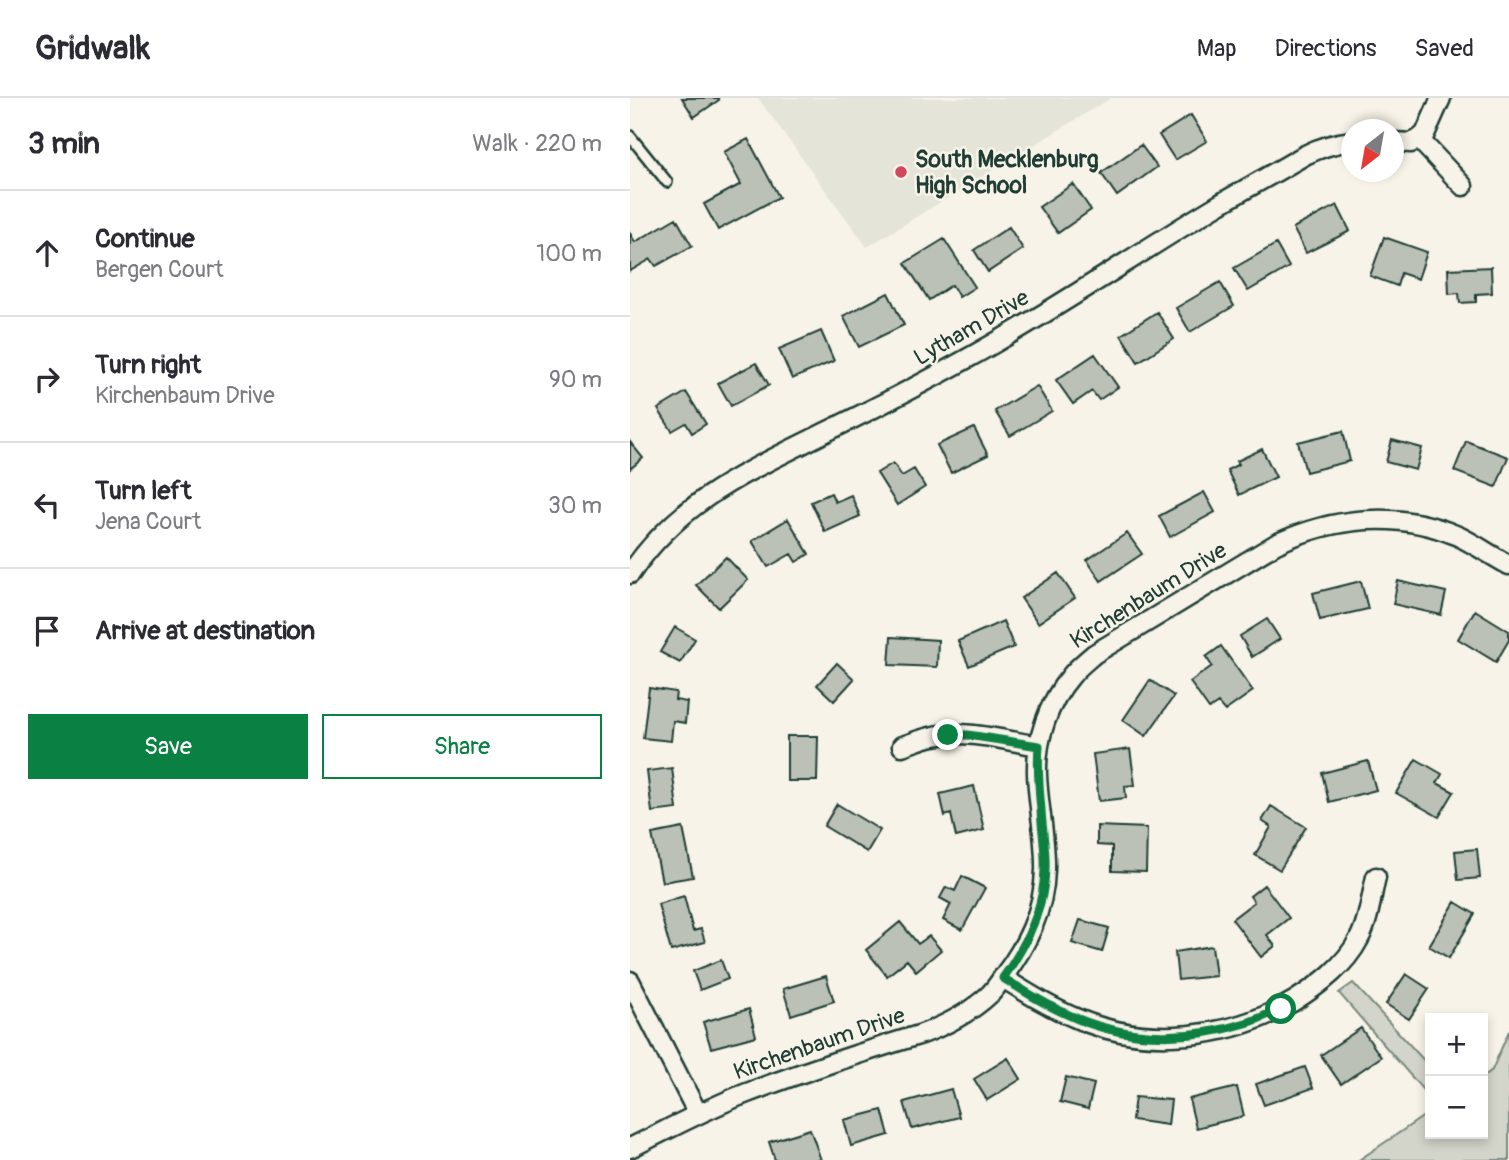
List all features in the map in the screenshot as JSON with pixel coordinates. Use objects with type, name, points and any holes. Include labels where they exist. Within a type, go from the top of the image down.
[{"type":"street","points":[[1404,143],[1411,143],[1425,134],[1441,98]]},
{"type":"street","points":[[1419,139],[1463,186]]},
{"type":"street","name":"Lytham Drive","points":[[630,574],[667,528],[733,479],[973,356],[1305,155],[1341,143]]},
{"type":"street","name":"Kirchenbaum Drive","points":[[630,1148],[745,1094],[822,1065],[937,1028],[991,993],[1024,947],[1033,929],[1041,900],[1045,870],[1037,776],[1039,746],[1045,722],[1064,684],[1094,654],[1276,544],[1343,522],[1395,520],[1429,526],[1459,537],[1509,565]]},
{"type":"street","points":[[902,746],[933,736],[968,735],[1039,746]]},
{"type":"street","points":[[1003,978],[1046,1004],[1080,1020],[1143,1035],[1179,1036],[1214,1032],[1248,1023],[1281,1009],[1307,992],[1347,958],[1360,938],[1376,877]]},
{"type":"street","points":[[630,981],[698,1114]]},
{"type":"lane","points":[[630,136],[667,182]]},
{"type":"shaded area","name":"South Mecklenburg High School","points":[[758,98],[1111,98],[867,247]]},
{"type":"shaded area","points":[[1353,983],[1425,1062],[1425,1092],[1339,993]]},
{"type":"shaded area","points":[[1509,1031],[1509,1160],[1359,1160],[1425,1115],[1425,1139],[1488,1139],[1488,1073],[1492,1070]]},
{"type":"building","points":[[682,98],[718,98],[719,100],[694,117]]},
{"type":"building","points":[[1191,115],[1207,141],[1175,160],[1159,135]]},
{"type":"building","points":[[748,139],[779,197],[718,230],[704,204],[741,184],[724,152]]},
{"type":"building","points":[[1141,145],[1157,167],[1117,196],[1101,173]]},
{"type":"building","points":[[1073,184],[1091,210],[1058,233],[1039,207]]},
{"type":"building","points":[[1337,205],[1350,231],[1306,253],[1293,228]]},
{"type":"building","points":[[676,218],[692,246],[656,266],[651,259],[630,271],[630,233],[635,242]]},
{"type":"building","points":[[1009,227],[1023,249],[988,272],[974,250]]},
{"type":"building","points":[[1384,237],[1427,252],[1418,279],[1401,273],[1397,286],[1370,276]]},
{"type":"building","points":[[944,239],[975,287],[959,297],[952,285],[929,300],[905,263]]},
{"type":"building","points":[[1276,244],[1289,267],[1248,291],[1234,268]]},
{"type":"building","points":[[1491,267],[1492,293],[1476,294],[1476,302],[1460,303],[1459,293],[1449,294],[1448,269]]},
{"type":"building","points":[[1220,282],[1234,306],[1190,332],[1176,308]]},
{"type":"building","points":[[888,293],[904,325],[859,347],[843,316]]},
{"type":"building","points":[[1157,312],[1174,339],[1138,362],[1121,335]]},
{"type":"building","points":[[821,331],[834,361],[792,379],[779,349]]},
{"type":"building","points":[[1095,354],[1118,387],[1099,400],[1092,391],[1073,404],[1056,380]]},
{"type":"building","points":[[756,363],[769,385],[731,406],[718,383]]},
{"type":"building","points":[[1037,386],[1052,411],[1010,436],[995,411]]},
{"type":"building","points":[[686,392],[706,424],[692,433],[686,423],[672,431],[658,409]]},
{"type":"building","points":[[974,428],[988,455],[951,473],[937,445]]},
{"type":"building","points":[[1343,431],[1350,461],[1306,472],[1298,442]]},
{"type":"building","points":[[1392,440],[1422,448],[1416,470],[1386,462]]},
{"type":"building","points":[[1466,441],[1508,457],[1496,487],[1454,471]]},
{"type":"building","points":[[630,442],[643,458],[630,469]]},
{"type":"building","points":[[1262,449],[1276,477],[1239,495],[1227,470],[1239,464],[1237,461]]},
{"type":"building","points":[[893,463],[902,476],[914,469],[925,487],[897,505],[877,473]]},
{"type":"building","points":[[1204,492],[1215,512],[1170,537],[1159,516]]},
{"type":"building","points":[[831,493],[835,502],[851,495],[860,516],[825,532],[811,502]]},
{"type":"building","points":[[788,519],[809,554],[796,562],[791,554],[768,567],[752,541]]},
{"type":"building","points":[[1127,533],[1142,554],[1101,581],[1087,560]]},
{"type":"building","points":[[726,557],[748,580],[719,608],[696,585]]},
{"type":"building","points":[[1058,573],[1075,598],[1038,623],[1021,598]]},
{"type":"building","points":[[1361,581],[1368,609],[1320,620],[1313,593]]},
{"type":"building","points":[[1398,581],[1446,592],[1441,615],[1393,604]]},
{"type":"building","points":[[1475,610],[1509,631],[1509,640],[1496,662],[1458,639]]},
{"type":"building","points":[[1267,619],[1280,639],[1252,657],[1240,636]]},
{"type":"building","points":[[1003,621],[1014,647],[969,666],[958,641]]},
{"type":"building","points":[[675,627],[695,639],[680,663],[660,652]]},
{"type":"building","points":[[891,637],[938,640],[937,667],[889,665]]},
{"type":"building","points":[[1221,646],[1253,691],[1225,711],[1218,703],[1209,709],[1190,682],[1212,666],[1206,657]]},
{"type":"building","points":[[837,663],[854,679],[834,701],[817,685]]},
{"type":"building","points":[[1150,680],[1174,696],[1146,736],[1123,720]]},
{"type":"building","points":[[649,688],[676,692],[675,700],[687,702],[685,723],[673,721],[671,741],[643,738]]},
{"type":"building","points":[[787,736],[818,736],[817,781],[787,781]]},
{"type":"building","points":[[1130,749],[1135,785],[1125,786],[1126,798],[1099,801],[1093,754]]},
{"type":"building","points":[[1416,759],[1442,774],[1437,783],[1454,792],[1439,817],[1396,793]]},
{"type":"building","points":[[1368,761],[1376,790],[1329,802],[1322,773]]},
{"type":"building","points":[[672,768],[677,809],[652,812],[647,771]]},
{"type":"building","points":[[974,786],[984,830],[956,837],[951,814],[945,816],[940,794]]},
{"type":"building","points":[[837,804],[880,830],[867,852],[824,826]]},
{"type":"building","points":[[1271,806],[1306,827],[1280,870],[1255,855],[1271,827],[1262,821]]},
{"type":"building","points":[[1097,826],[1147,828],[1146,872],[1112,871],[1112,846],[1097,845]]},
{"type":"building","points":[[683,828],[693,877],[662,882],[652,834]]},
{"type":"building","points":[[1477,849],[1480,878],[1458,880],[1455,851]]},
{"type":"building","points":[[962,876],[985,888],[962,930],[943,920],[951,904],[940,898],[946,887],[955,891]]},
{"type":"building","points":[[1264,885],[1289,918],[1267,935],[1275,946],[1261,957],[1232,919],[1254,902],[1250,896]]},
{"type":"building","points":[[684,896],[693,931],[701,929],[705,942],[671,951],[658,904]]},
{"type":"building","points":[[1455,902],[1475,914],[1449,958],[1429,946]]},
{"type":"building","points":[[1080,920],[1109,928],[1102,952],[1072,943]]},
{"type":"building","points":[[900,922],[918,944],[929,936],[941,950],[916,971],[907,960],[887,976],[866,950]]},
{"type":"building","points":[[1212,946],[1216,976],[1178,980],[1175,952]]},
{"type":"building","points":[[721,960],[728,979],[700,990],[693,971]]},
{"type":"building","points":[[1406,974],[1429,989],[1409,1019],[1386,1004]]},
{"type":"building","points":[[826,976],[834,1001],[791,1015],[783,989]]},
{"type":"building","points":[[749,1009],[756,1036],[711,1048],[703,1022]]},
{"type":"building","points":[[1361,1028],[1381,1057],[1341,1084],[1321,1055]]},
{"type":"building","points":[[1008,1058],[1021,1079],[987,1100],[974,1079]]},
{"type":"building","points":[[1305,1067],[1313,1088],[1264,1105],[1256,1084]]},
{"type":"building","points":[[1066,1077],[1094,1084],[1088,1109],[1060,1102]]},
{"type":"building","points":[[1237,1087],[1244,1116],[1196,1128],[1189,1099]]},
{"type":"building","points":[[951,1089],[959,1117],[912,1129],[904,1102]]},
{"type":"building","points":[[1135,1097],[1171,1100],[1168,1125],[1132,1120]]},
{"type":"building","points":[[882,1110],[889,1135],[851,1146],[844,1120]]},
{"type":"building","points":[[810,1129],[821,1160],[775,1160],[769,1142]]},
{"type":"place","name":"South Mecklenburg High School","points":[[901,172]]},
{"type":"route","points":[[948,735],[968,735],[1039,746],[1037,776],[1045,870],[1041,900],[1033,929],[1019,956],[1003,978],[1046,1004],[1080,1020],[1143,1035],[1179,1036],[1214,1032],[1248,1023],[1281,1009]]}]
